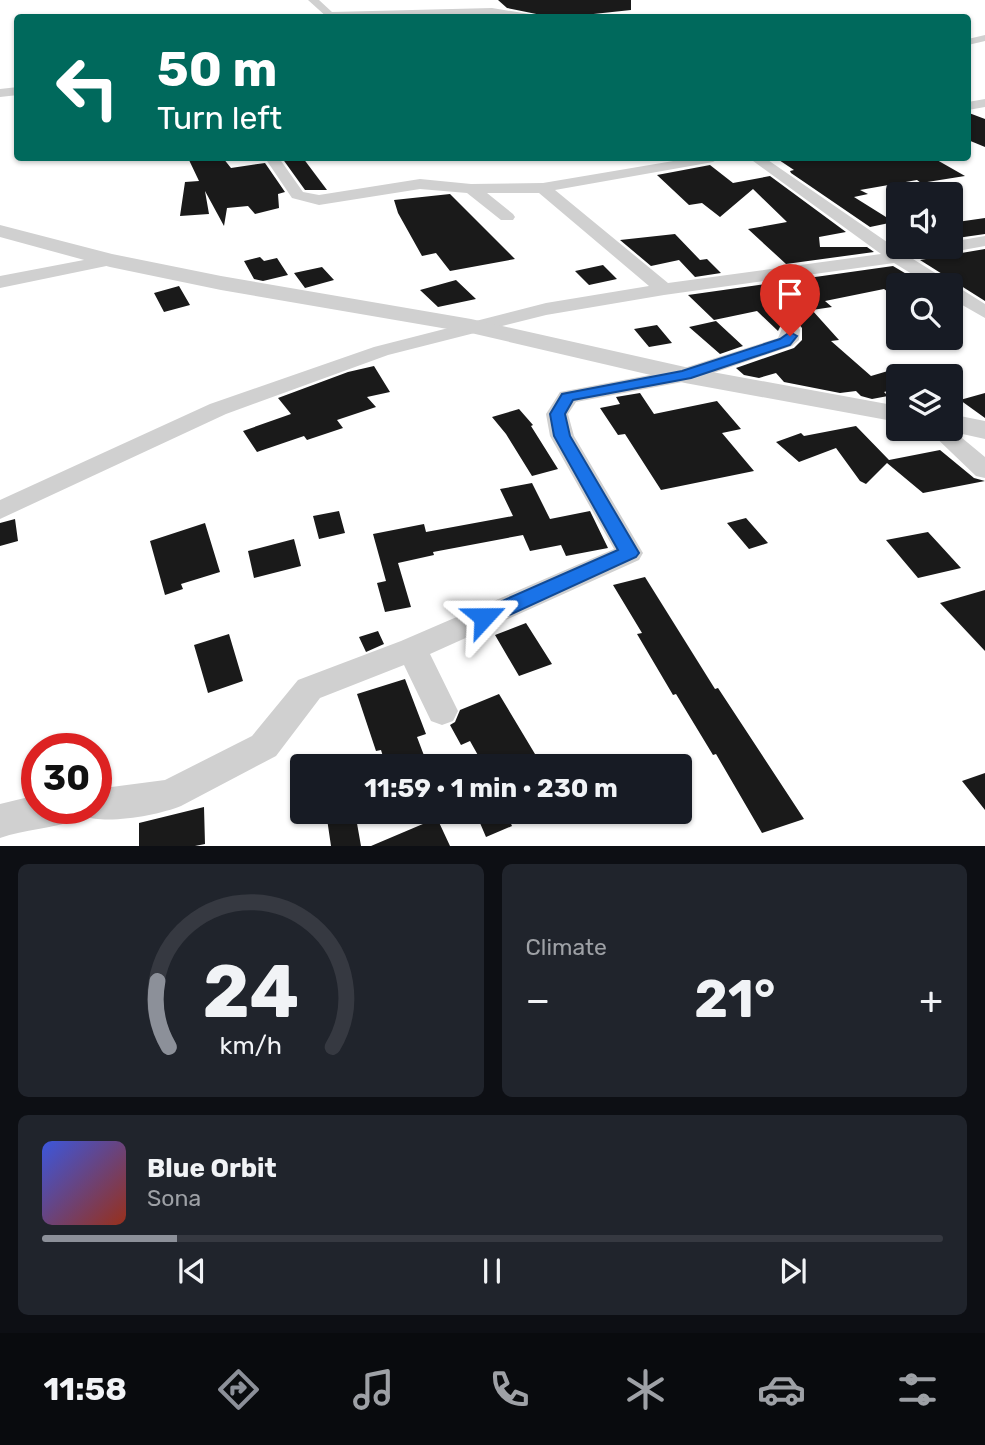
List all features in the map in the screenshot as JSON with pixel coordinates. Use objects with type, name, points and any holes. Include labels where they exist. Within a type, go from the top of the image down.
[{"type":"street","points":[[313,0],[329,14]]},
{"type":"street","points":[[370,14],[492,11],[516,14]]},
{"type":"street","points":[[274,161],[298,195],[319,200],[420,184],[471,189],[543,188],[696,161]]},
{"type":"street","points":[[760,161],[886,249]]},
{"type":"street","points":[[543,188],[664,289]]},
{"type":"street","points":[[471,189],[508,217]]},
{"type":"street","points":[[0,231],[110,260],[221,283],[471,326],[685,375],[886,412]]},
{"type":"street","points":[[963,246],[985,242]]},
{"type":"street","points":[[0,510],[218,409],[381,351],[546,309],[664,289],[886,259]]},
{"type":"street","points":[[900,259],[923,273]]},
{"type":"street","points":[[0,282],[110,260]]},
{"type":"street","points":[[963,298],[985,312]]},
{"type":"street","points":[[112,802],[169,795],[264,746],[309,689],[412,649],[629,553],[562,436],[558,414],[568,397],[685,375],[785,342],[789,340],[790,330]]},
{"type":"street","points":[[963,426],[985,430]]},
{"type":"street","points":[[952,441],[985,470]]},
{"type":"street","points":[[412,649],[442,711]]},
{"type":"street","points":[[0,821],[21,814]]},
{"type":"building","points":[[498,0],[631,0],[631,10],[594,14],[536,14],[507,8]]},
{"type":"building","points":[[971,114],[985,119],[985,147],[971,141]]},
{"type":"building","points":[[189,161],[225,161],[231,168],[265,163],[285,192],[278,194],[279,208],[255,214],[248,206],[227,208],[224,226],[205,191],[209,214],[180,216],[185,182],[199,181]]},
{"type":"building","points":[[284,161],[305,161],[327,190],[305,190]]},
{"type":"building","points":[[780,161],[939,161],[965,176],[927,182],[886,182],[886,185],[860,190],[868,194],[854,197],[886,217],[886,224],[870,227],[790,171],[794,170]]},
{"type":"building","points":[[710,165],[733,183],[770,176],[846,232],[819,237],[820,247],[867,247],[874,252],[786,264],[748,229],[787,222],[753,189],[720,217],[702,203],[689,205],[657,175]]},
{"type":"building","points":[[450,194],[515,259],[450,271],[436,253],[422,256],[398,213],[394,200]]},
{"type":"building","points":[[985,218],[985,234],[963,237],[963,221]]},
{"type":"building","points":[[675,234],[700,260],[707,259],[721,273],[695,277],[679,260],[651,266],[620,240]]},
{"type":"building","points":[[985,249],[985,301],[963,287],[963,273],[941,273],[920,260],[963,259],[963,253]]},
{"type":"building","points":[[260,257],[264,261],[277,258],[288,275],[263,281],[254,279],[244,261]]},
{"type":"building","points":[[603,265],[617,279],[589,285],[575,271]]},
{"type":"building","points":[[893,266],[905,273],[886,273],[886,290],[825,301],[832,307],[812,310],[839,340],[831,341],[871,376],[886,372],[886,396],[872,399],[861,396],[856,391],[840,393],[784,382],[776,373],[759,378],[744,375],[736,368],[794,348],[802,340],[802,328],[798,323],[789,321],[782,323],[778,331],[757,311],[714,320],[688,295]]},
{"type":"building","points":[[322,267],[334,280],[305,288],[294,273]]},
{"type":"building","points":[[456,280],[476,299],[438,307],[420,290]]},
{"type":"building","points":[[179,286],[190,305],[164,312],[154,293]]},
{"type":"building","points":[[716,321],[743,346],[720,354],[689,327]]},
{"type":"building","points":[[657,325],[672,343],[649,347],[634,329]]},
{"type":"building","points":[[374,366],[390,392],[367,397],[376,407],[337,420],[343,428],[307,440],[304,436],[257,452],[243,431],[291,414],[278,398],[348,372]]},
{"type":"building","points":[[640,393],[654,414],[717,401],[741,429],[722,433],[754,471],[661,490],[625,434],[618,435],[600,408],[620,404],[616,397]]},
{"type":"building","points":[[985,393],[985,418],[963,402],[963,399]]},
{"type":"building","points":[[519,409],[533,425],[531,426],[558,469],[532,476],[492,417]]},
{"type":"building","points":[[856,426],[889,460],[940,450],[974,478],[985,481],[923,493],[887,463],[866,484],[860,481],[836,448],[799,462],[776,442],[801,433],[804,436]]},
{"type":"building","points":[[532,483],[550,519],[590,511],[608,548],[566,556],[561,545],[530,551],[523,535],[433,552],[434,555],[398,563],[411,607],[385,612],[377,583],[386,581],[373,534],[424,524],[426,532],[513,516],[500,489]]},
{"type":"building","points":[[339,511],[345,533],[319,539],[313,516]]},
{"type":"building","points":[[746,518],[768,543],[749,549],[727,523]]},
{"type":"building","points":[[15,519],[18,541],[0,546],[0,523]]},
{"type":"building","points":[[205,523],[220,572],[181,584],[183,589],[165,595],[150,541]]},
{"type":"building","points":[[928,532],[961,568],[918,578],[886,540]]},
{"type":"building","points":[[294,539],[301,566],[254,578],[248,551]]},
{"type":"building","points":[[645,577],[715,689],[718,688],[804,819],[762,833],[716,754],[713,755],[676,694],[673,695],[637,634],[642,633],[613,585]]},
{"type":"building","points":[[985,590],[985,651],[940,603]]},
{"type":"building","points":[[526,623],[552,664],[519,676],[495,635]]},
{"type":"building","points":[[378,631],[384,644],[366,652],[359,637]]},
{"type":"building","points":[[229,634],[243,681],[208,693],[194,645]]},
{"type":"building","points":[[405,679],[426,734],[417,737],[423,754],[382,754],[381,750],[376,751],[357,694]]},
{"type":"building","points":[[499,694],[535,754],[477,754],[470,741],[461,745],[450,725],[455,722],[460,710]]},
{"type":"building","points":[[985,773],[985,810],[962,781]]},
{"type":"building","points":[[204,807],[205,844],[139,846],[139,823]]},
{"type":"building","points":[[328,824],[357,824],[361,846],[331,846]]},
{"type":"building","points":[[423,824],[440,824],[450,846],[371,846]]},
{"type":"building","points":[[480,824],[511,824],[512,826],[486,837]]},
{"type":"route","points":[[484,617],[629,553],[562,436],[558,414],[568,397],[602,388],[685,375],[785,342],[790,336]]}]
